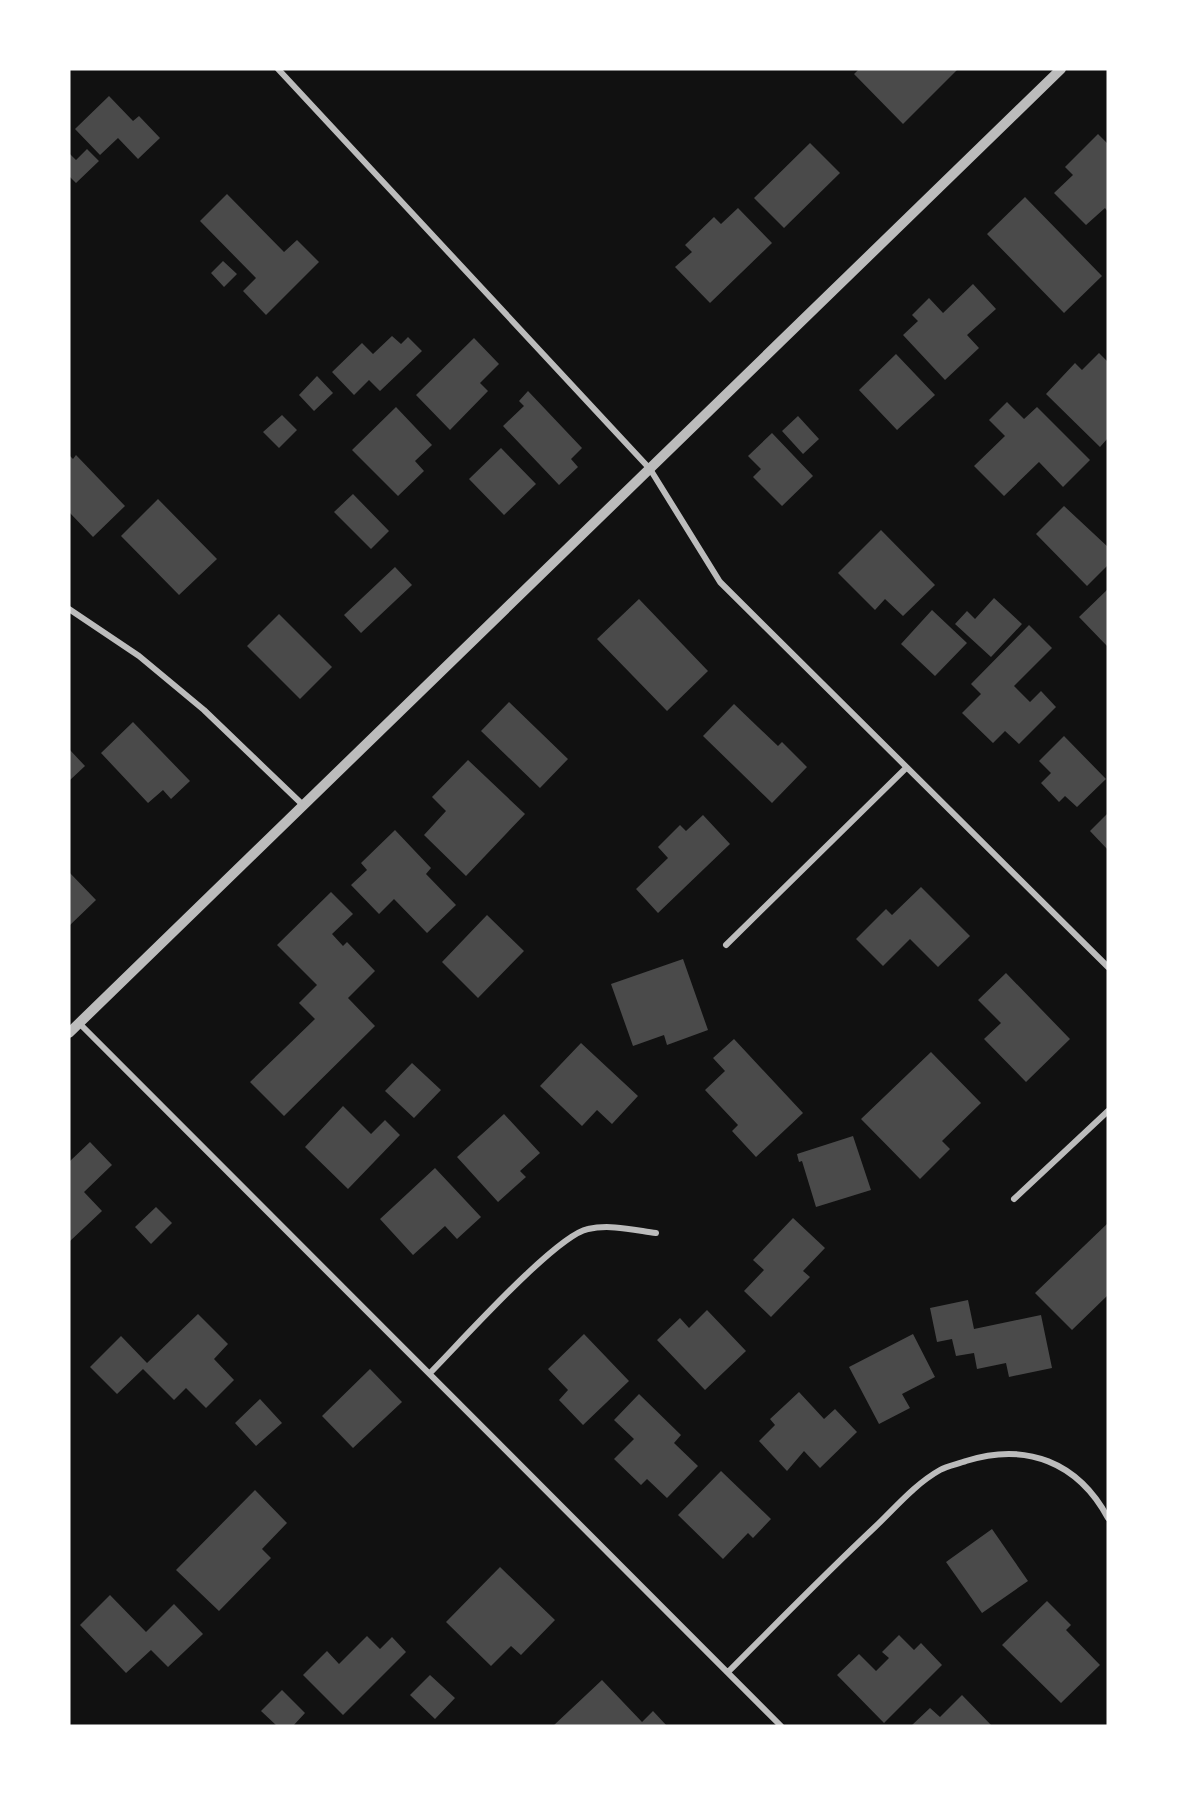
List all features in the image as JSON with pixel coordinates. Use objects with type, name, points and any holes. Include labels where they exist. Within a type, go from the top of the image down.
[{"type":"street","points":[[278,69],[650,468],[720,582],[905,769],[1108,967]]},
{"type":"street","points":[[69,1033],[1061,69]]},
{"type":"street","points":[[69,609],[139,656],[204,710],[304,806]]},
{"type":"street","points":[[726,945],[905,769]]},
{"type":"street","points":[[79,1023],[781,1726]]},
{"type":"street","points":[[1014,1199],[1108,1111]]},
{"type":"street","points":[[430,1373],[552,1249],[586,1229],[616,1227],[656,1233]]},
{"type":"street","points":[[728,1672],[849,1551],[915,1490],[941,1470],[1004,1453],[1034,1455],[1074,1475],[1098,1498],[1108,1518]]},
{"type":"building","points":[[859,69],[958,69],[903,124],[854,74]]},
{"type":"building","points":[[109,96],[133,121],[139,116],[160,138],[138,159],[118,138],[100,155],[75,129]]},
{"type":"building","points":[[1098,134],[1108,144],[1108,212],[1105,208],[1086,225],[1054,193],[1073,175],[1065,167]]},
{"type":"building","points":[[810,143],[840,173],[784,228],[754,198]]},
{"type":"building","points":[[87,149],[99,161],[76,183],[69,176],[69,153],[76,160]]},
{"type":"building","points":[[227,194],[284,252],[297,240],[319,262],[266,315],[243,291],[256,278],[200,221]]},
{"type":"building","points":[[1025,197],[1102,276],[1064,313],[987,234]]},
{"type":"building","points":[[738,208],[772,243],[710,303],[675,267],[692,252],[685,245],[714,217],[721,224]]},
{"type":"building","points":[[223,261],[237,274],[224,287],[211,273]]},
{"type":"building","points":[[973,284],[996,309],[967,335],[979,348],[945,380],[903,335],[918,321],[912,315],[929,298],[943,313]]},
{"type":"building","points":[[392,336],[401,344],[408,337],[422,351],[380,391],[369,380],[354,395],[332,372],[362,343],[373,354]]},
{"type":"building","points":[[474,338],[499,364],[480,383],[488,391],[450,430],[416,395]]},
{"type":"building","points":[[1099,353],[1108,362],[1108,438],[1100,447],[1046,394],[1075,363],[1082,370]]},
{"type":"building","points":[[896,354],[935,395],[897,430],[859,390]]},
{"type":"building","points":[[317,376],[333,393],[314,411],[299,395]]},
{"type":"building","points":[[528,391],[582,448],[571,459],[578,467],[559,485],[503,426],[524,406],[519,401]]},
{"type":"building","points":[[1007,402],[1024,419],[1037,407],[1090,460],[1063,487],[1039,462],[1004,496],[974,466],[1005,436],[989,420]]},
{"type":"building","points":[[396,407],[432,445],[415,461],[424,471],[398,496],[352,450]]},
{"type":"building","points":[[282,415],[297,430],[279,448],[263,432]]},
{"type":"building","points":[[798,416],[819,439],[803,454],[782,431]]},
{"type":"building","points":[[772,433],[813,476],[782,506],[753,477],[761,469],[748,456]]},
{"type":"building","points":[[501,448],[536,484],[504,515],[469,479]]},
{"type":"building","points":[[69,455],[73,459],[76,455],[125,506],[93,537],[69,512]]},
{"type":"building","points":[[353,494],[389,531],[371,549],[334,512]]},
{"type":"building","points":[[158,499],[217,559],[179,595],[121,536]]},
{"type":"building","points":[[1064,506],[1108,547],[1108,565],[1087,586],[1036,534]]},
{"type":"building","points":[[881,530],[935,585],[903,616],[885,599],[875,610],[838,573]]},
{"type":"building","points":[[395,567],[412,585],[361,633],[344,615]]},
{"type":"building","points":[[1108,589],[1108,645],[1107,646],[1079,617]]},
{"type":"building","points":[[994,598],[1022,624],[991,657],[955,624],[967,611],[975,619]]},
{"type":"building","points":[[639,599],[708,671],[667,711],[597,639]]},
{"type":"building","points":[[932,610],[967,643],[935,676],[901,644]]},
{"type":"building","points":[[279,614],[332,667],[300,699],[247,646]]},
{"type":"building","points":[[1029,625],[1052,648],[1014,686],[1030,702],[1041,691],[1056,707],[1019,744],[1005,731],[993,743],[962,713],[981,694],[971,684]]},
{"type":"building","points":[[509,702],[568,759],[540,788],[481,731]]},
{"type":"building","points":[[734,704],[778,746],[782,742],[807,767],[772,803],[703,736]]},
{"type":"building","points":[[133,722],[190,781],[171,799],[163,790],[148,803],[101,753]]},
{"type":"building","points":[[1064,736],[1106,779],[1077,807],[1065,796],[1059,802],[1041,783],[1051,773],[1039,761]]},
{"type":"building","points":[[69,749],[85,766],[69,781]]},
{"type":"building","points":[[468,760],[525,814],[466,876],[424,835],[446,811],[432,797]]},
{"type":"building","points":[[1108,813],[1108,850],[1090,831]]},
{"type":"building","points":[[703,815],[730,844],[658,913],[636,889],[668,858],[658,847],[680,825],[686,831]]},
{"type":"building","points":[[395,830],[431,868],[426,874],[456,905],[427,933],[394,899],[379,914],[351,885],[367,870],[361,863]]},
{"type":"building","points":[[69,872],[96,900],[69,926]]},
{"type":"building","points":[[921,887],[970,936],[938,967],[910,939],[883,966],[856,939],[886,909],[892,915]]},
{"type":"building","points":[[331,892],[353,914],[332,934],[343,946],[347,942],[375,971],[348,998],[375,1026],[284,1116],[250,1082],[315,1019],[299,1003],[317,985],[277,945]]},
{"type":"building","points":[[487,915],[524,951],[478,998],[442,962]]},
{"type":"building","points":[[683,959],[708,1030],[667,1045],[664,1035],[633,1046],[611,984]]},
{"type":"building","points":[[1006,973],[1070,1039],[1026,1082],[984,1039],[1001,1023],[978,1000]]},
{"type":"building","points":[[734,1039],[803,1113],[756,1157],[732,1131],[738,1125],[705,1090],[725,1071],[713,1058]]},
{"type":"building","points":[[581,1043],[638,1096],[612,1124],[597,1110],[582,1126],[540,1086]]},
{"type":"building","points":[[931,1052],[981,1103],[942,1141],[950,1149],[920,1179],[861,1119]]},
{"type":"building","points":[[412,1063],[441,1090],[414,1118],[385,1091]]},
{"type":"building","points":[[343,1106],[371,1134],[385,1120],[400,1135],[348,1189],[305,1147]]},
{"type":"building","points":[[504,1114],[540,1153],[520,1171],[526,1177],[498,1202],[457,1157]]},
{"type":"building","points":[[853,1136],[871,1190],[816,1207],[802,1161],[799,1162],[797,1154]]},
{"type":"building","points":[[90,1142],[112,1165],[84,1192],[102,1211],[69,1242],[69,1162]]},
{"type":"building","points":[[435,1168],[481,1217],[457,1239],[445,1226],[413,1255],[380,1219]]},
{"type":"building","points":[[156,1207],[172,1223],[151,1244],[135,1227]]},
{"type":"building","points":[[793,1218],[825,1248],[803,1271],[810,1277],[771,1317],[744,1291],[764,1270],[753,1260]]},
{"type":"building","points":[[1108,1223],[1108,1295],[1072,1330],[1035,1293]]},
{"type":"building","points":[[968,1300],[974,1329],[1041,1315],[1052,1368],[1009,1377],[1006,1363],[977,1369],[974,1353],[956,1356],[952,1339],[937,1342],[930,1308]]},
{"type":"building","points":[[707,1310],[746,1351],[705,1390],[657,1340],[680,1318],[689,1328]]},
{"type":"building","points":[[198,1314],[228,1344],[214,1359],[234,1380],[206,1408],[186,1388],[174,1400],[143,1369],[117,1394],[90,1367],[121,1336],[147,1363]]},
{"type":"building","points":[[584,1334],[629,1381],[583,1425],[559,1400],[568,1390],[548,1369]]},
{"type":"building","points":[[913,1334],[935,1377],[902,1394],[910,1408],[879,1424],[849,1367]]},
{"type":"building","points":[[370,1369],[402,1402],[353,1448],[322,1416]]},
{"type":"building","points":[[799,1392],[824,1419],[835,1409],[857,1432],[820,1468],[804,1451],[787,1471],[759,1441],[775,1425],[770,1419]]},
{"type":"building","points":[[639,1394],[681,1435],[674,1443],[698,1466],[667,1498],[647,1479],[641,1485],[614,1459],[634,1439],[614,1420]]},
{"type":"building","points":[[260,1399],[282,1423],[256,1446],[235,1423]]},
{"type":"building","points":[[721,1471],[771,1519],[753,1538],[748,1533],[723,1559],[678,1515]]},
{"type":"building","points":[[255,1490],[287,1523],[262,1549],[271,1558],[219,1611],[176,1570]]},
{"type":"building","points":[[992,1529],[1028,1581],[982,1613],[946,1562]]},
{"type":"building","points":[[500,1567],[555,1620],[521,1655],[511,1646],[491,1666],[446,1622]]},
{"type":"building","points":[[110,1595],[146,1632],[174,1604],[203,1634],[168,1667],[151,1650],[126,1673],[80,1625]]},
{"type":"building","points":[[1047,1601],[1071,1625],[1066,1630],[1100,1665],[1061,1703],[1002,1645]]},
{"type":"building","points":[[899,1635],[914,1650],[921,1643],[942,1665],[884,1723],[837,1675],[859,1654],[876,1671],[889,1658],[882,1652]]},
{"type":"building","points":[[367,1636],[380,1649],[392,1637],[406,1652],[343,1715],[303,1675],[327,1651],[339,1664]]},
{"type":"building","points":[[430,1675],[455,1698],[435,1719],[410,1695]]},
{"type":"building","points":[[602,1680],[642,1722],[653,1711],[667,1726],[553,1726]]},
{"type":"building","points":[[282,1690],[305,1713],[293,1726],[277,1726],[261,1711]]},
{"type":"building","points":[[962,1695],[992,1726],[911,1726],[930,1708],[940,1717]]}]
